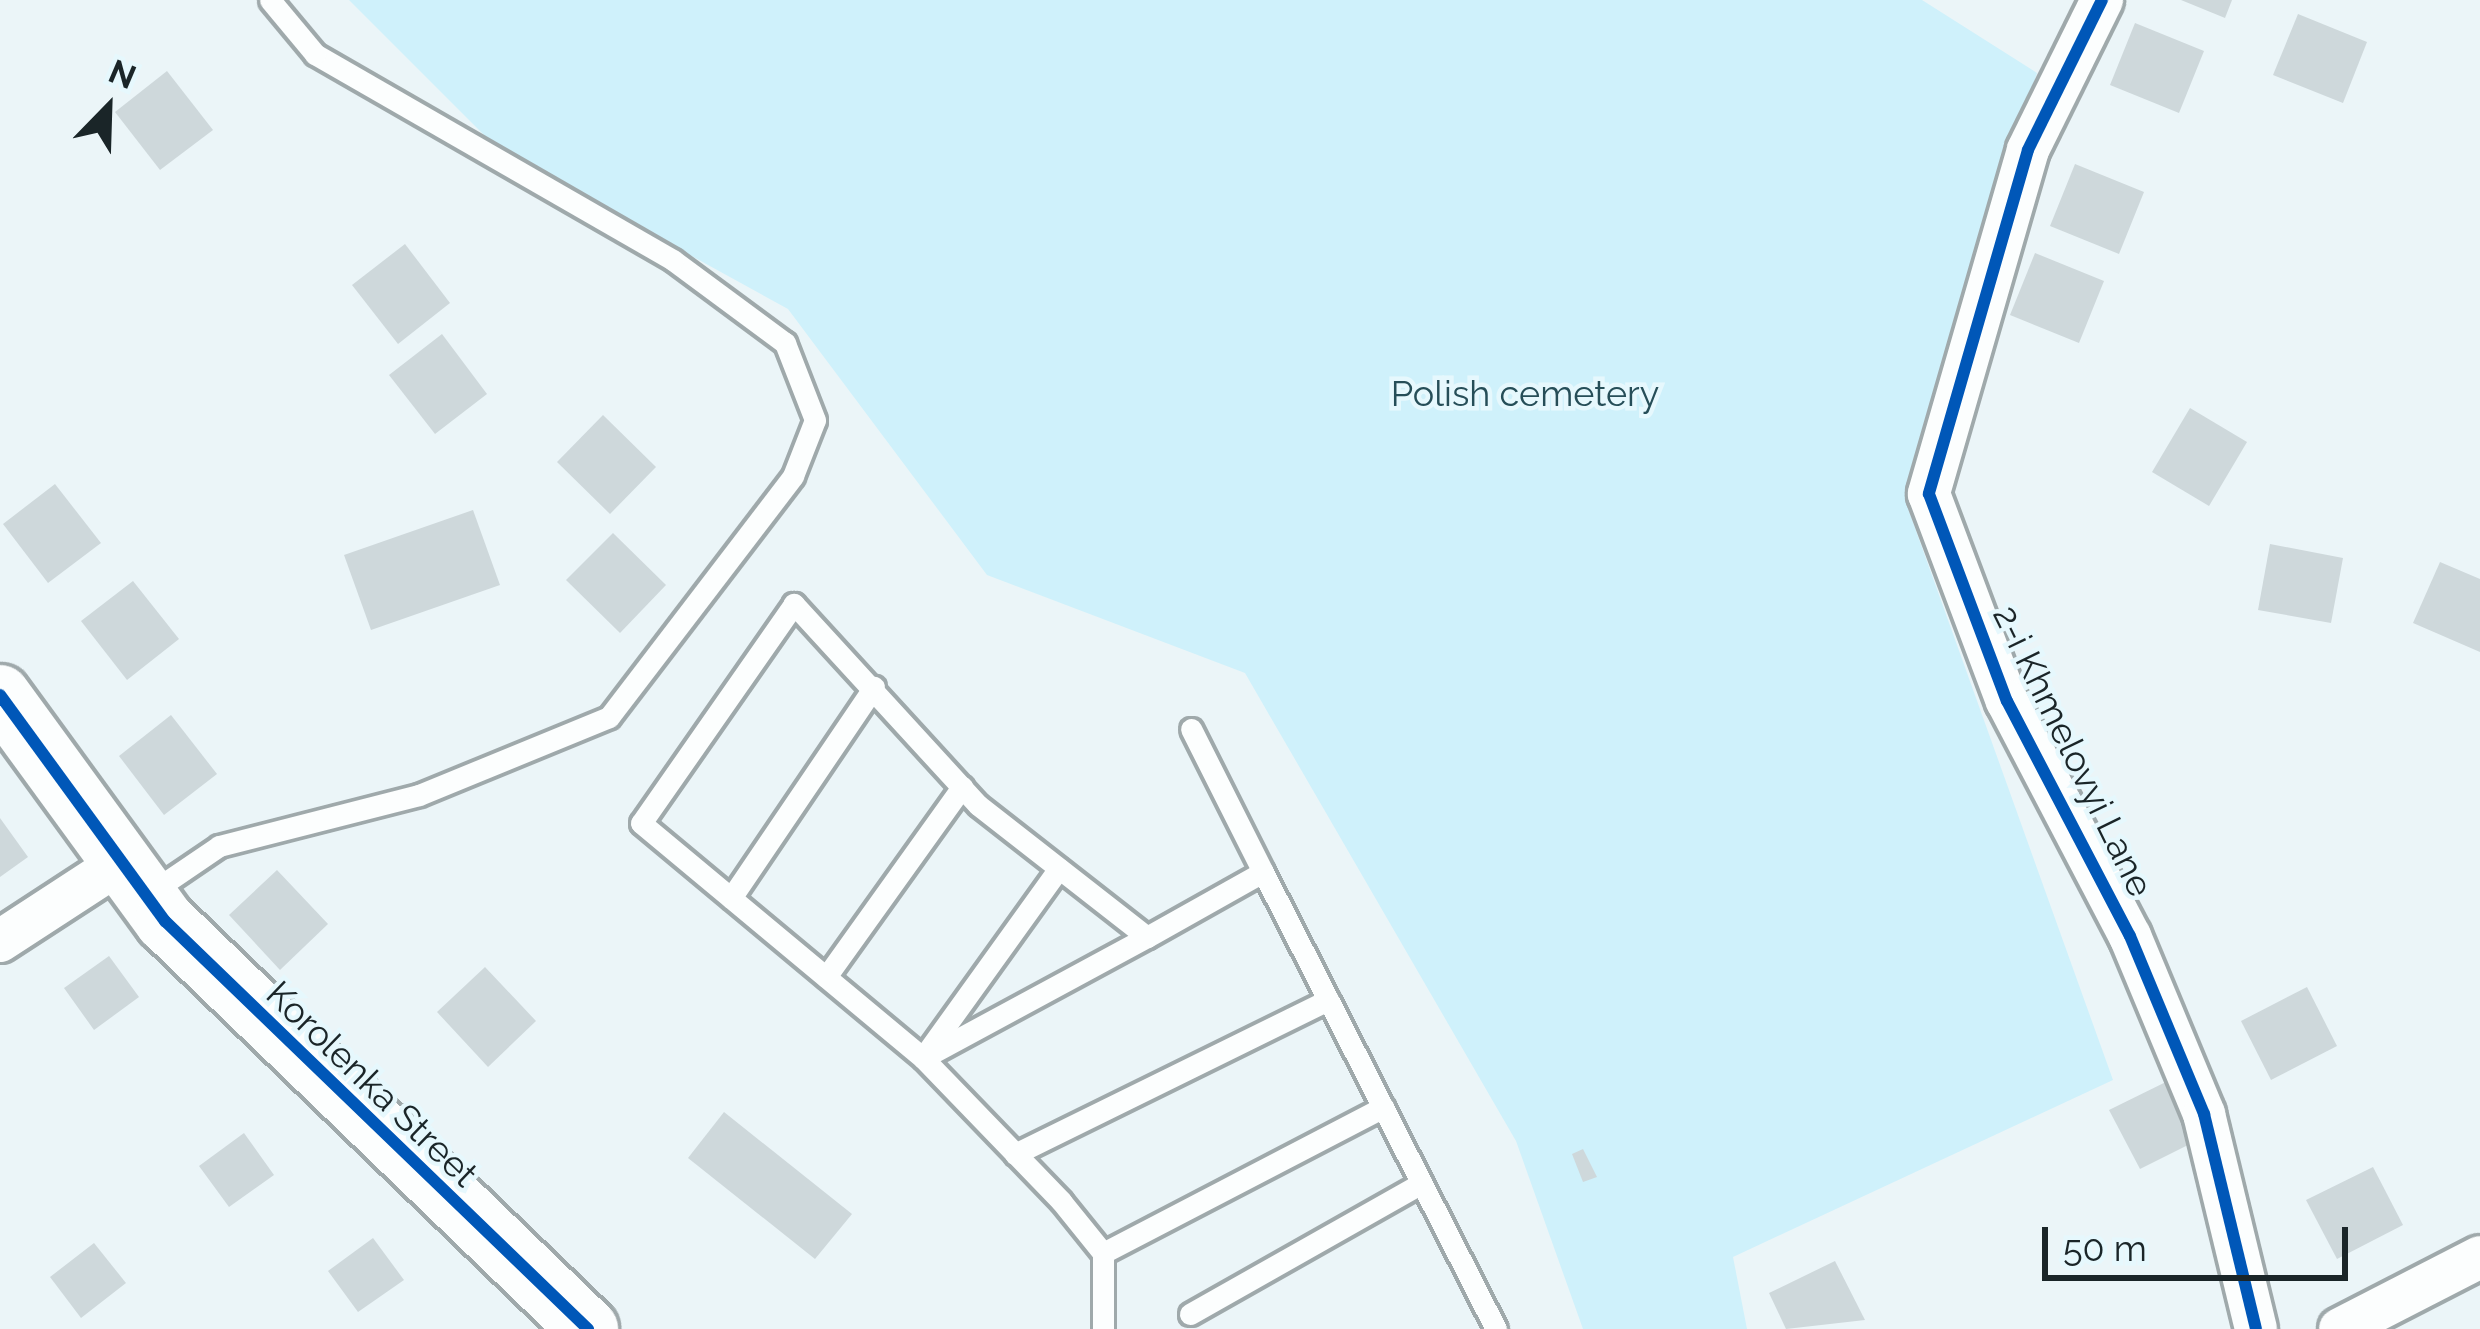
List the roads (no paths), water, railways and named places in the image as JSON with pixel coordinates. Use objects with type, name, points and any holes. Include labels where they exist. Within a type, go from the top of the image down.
[{"type":"street","name":"2-i Khmelovyi Lane","points":[[2102,0],[2028,150],[1929,494],[2007,701],[2130,936],[2204,1114],[2257,1329]]},
{"type":"street","name":"Korolenka Street","points":[[0,695],[134,878],[366,1126],[588,1329]]},
{"type":"street","points":[[0,941],[134,878]]},
{"type":"street","points":[[2340,1329],[2480,1257]]},
{"type":"lane","points":[[134,878],[219,846],[419,795],[609,717],[793,476],[815,420],[785,344],[673,260],[315,54],[270,0]]},
{"type":"lane","points":[[1103,1329],[1103,1252],[1016,1154],[923,1058],[641,823],[794,604],[962,787],[1147,937]]},
{"type":"lane","points":[[731,898],[874,687]]},
{"type":"lane","points":[[1191,729],[1496,1329]]},
{"type":"lane","points":[[826,976],[962,787]]},
{"type":"lane","points":[[923,1058],[1059,868]]},
{"type":"lane","points":[[923,1058],[1262,872]]},
{"type":"lane","points":[[1016,1154],[1328,1000]]},
{"type":"lane","points":[[1103,1252],[1383,1107]]},
{"type":"lane","points":[[1190,1314],[1422,1183]]},
{"type":"park label","name":"Polish cemetery","points":[[1525,394]]}]
